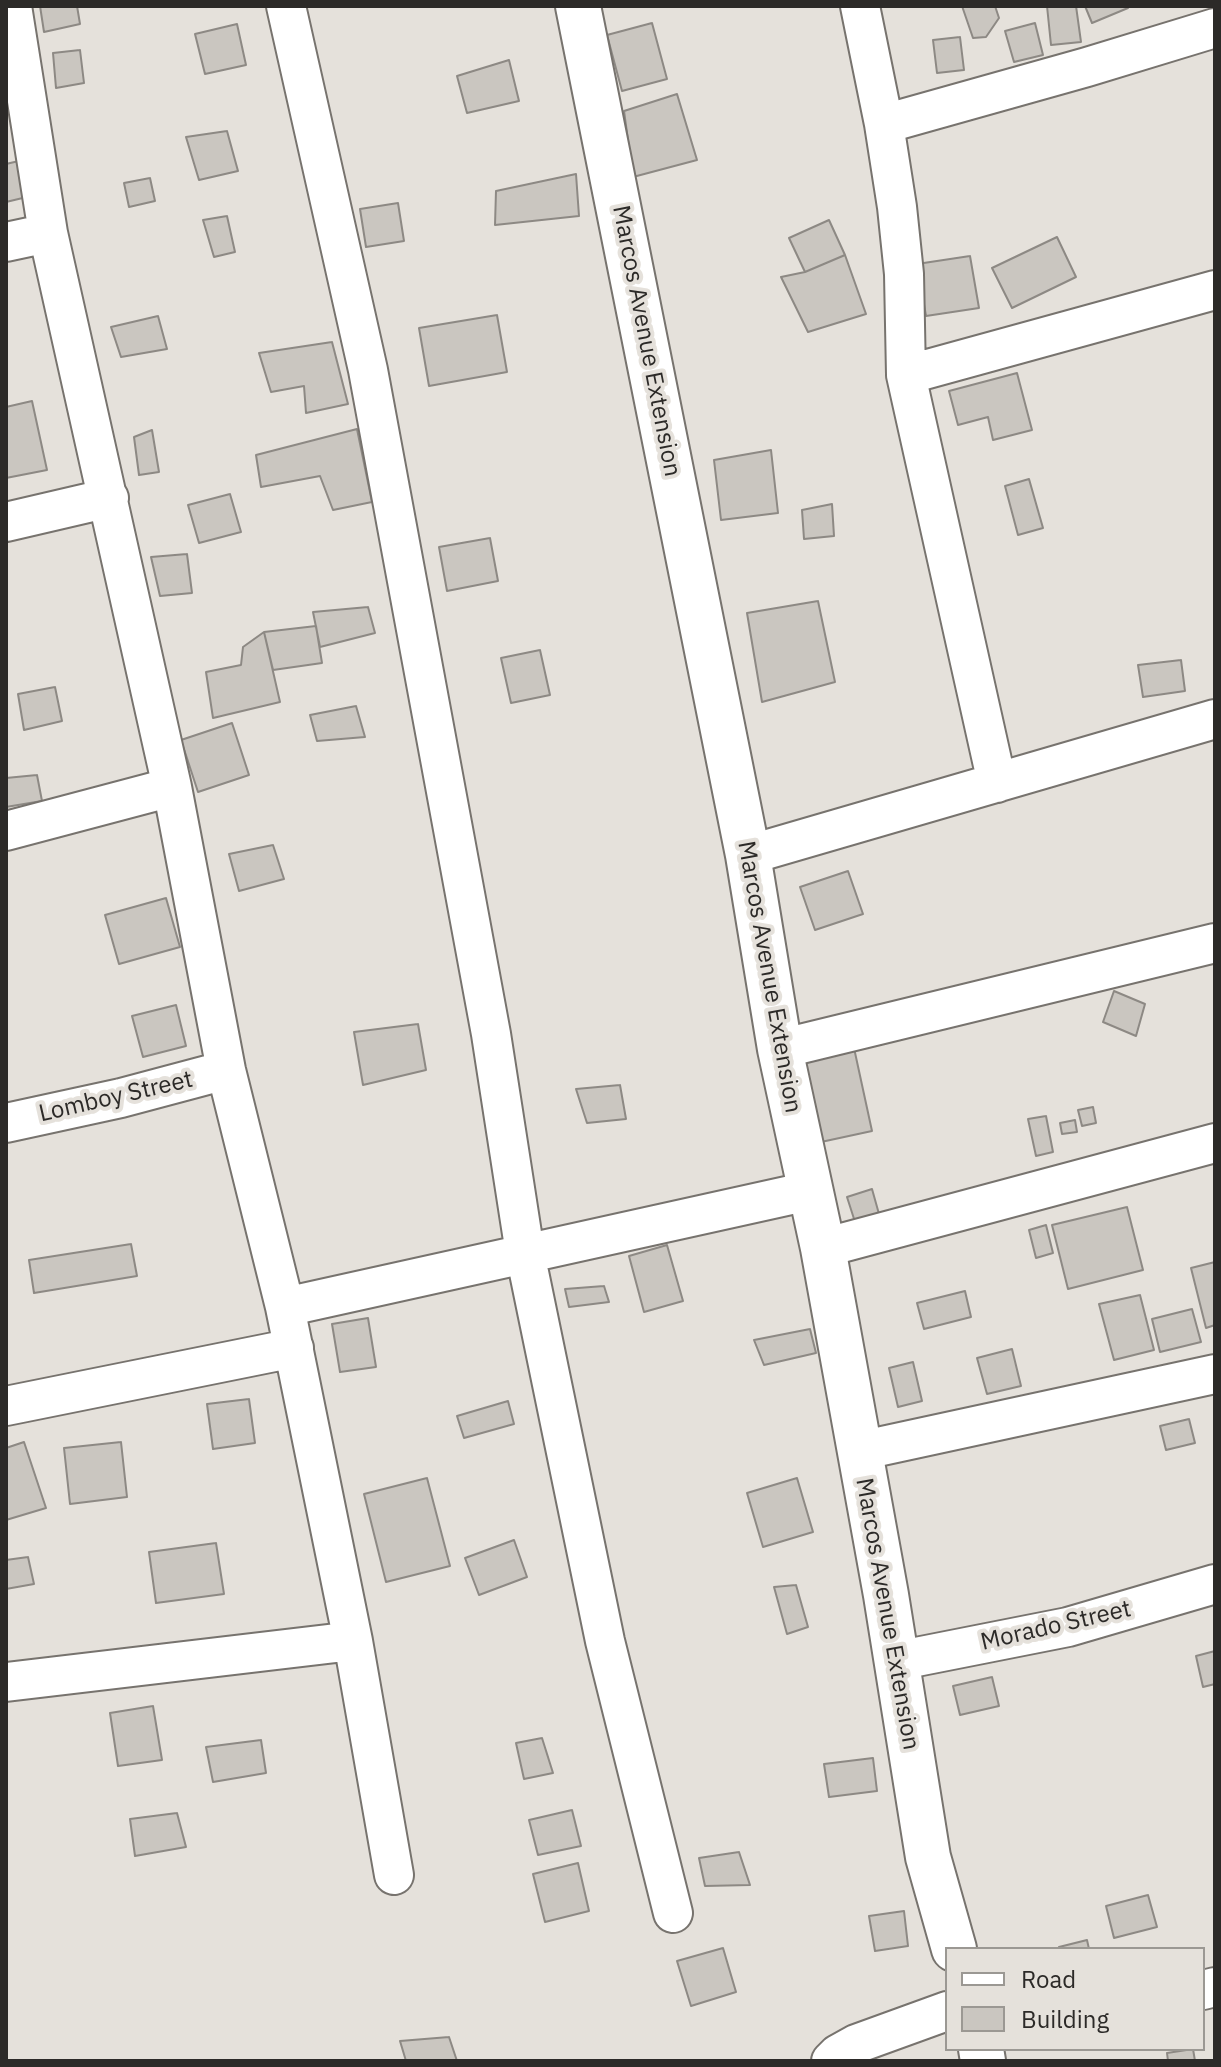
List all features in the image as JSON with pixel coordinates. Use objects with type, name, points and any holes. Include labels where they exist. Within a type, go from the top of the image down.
[{"type":"street","points":[[12,6],[48,233],[172,787],[226,1070],[294,1348],[353,1641],[394,1875]]},
{"type":"street","points":[[286,6],[371,386],[491,1034],[525,1253],[605,1641],[673,1913]]},
{"type":"street","name":"Marcos Avenue Extension","points":[[578,6],[748,855],[780,1049],[823,1248],[886,1595],[928,1857],[953,1947]]},
{"type":"street","points":[[860,6],[897,207],[904,274],[906,375],[997,783]]},
{"type":"street","points":[[884,124],[1215,28]]},
{"type":"street","points":[[6,242],[48,233]]},
{"type":"street","points":[[906,375],[1215,290]]},
{"type":"street","points":[[6,522],[109,498]]},
{"type":"street","points":[[748,855],[1215,719]]},
{"type":"street","points":[[6,831],[172,787]]},
{"type":"street","points":[[780,1049],[1215,943]]},
{"type":"street","name":"Lomboy Street","points":[[6,1123],[121,1098],[226,1070]]},
{"type":"street","points":[[823,1248],[1215,1143]]},
{"type":"street","points":[[285,1307],[809,1191]]},
{"type":"street","points":[[6,1406],[294,1348]]},
{"type":"street","points":[[859,1451],[1215,1374]]},
{"type":"street","name":"Morado Street","points":[[896,1661],[1068,1627],[1215,1584]]},
{"type":"street","points":[[6,1682],[353,1641]]},
{"type":"street","points":[[831,2061],[856,2044],[945,2012]]},
{"type":"building","points":[[40,6],[77,6],[80,24],[44,32]]},
{"type":"building","points":[[962,6],[995,6],[999,18],[986,37],[973,38]]},
{"type":"building","points":[[1047,6],[1076,6],[1081,42],[1051,45]]},
{"type":"building","points":[[1085,6],[1127,6],[1128,8],[1092,23]]},
{"type":"building","points":[[652,23],[667,79],[622,91],[607,35]]},
{"type":"building","points":[[1035,23],[1043,55],[1014,62],[1005,31]]},
{"type":"building","points":[[237,24],[246,65],[205,74],[195,34]]},
{"type":"building","points":[[960,37],[964,70],[937,73],[933,40]]},
{"type":"building","points":[[80,50],[84,83],[56,88],[53,53]]},
{"type":"building","points":[[509,60],[519,101],[467,113],[457,76]]},
{"type":"building","points":[[677,94],[697,160],[633,177],[624,111]]},
{"type":"building","points":[[227,131],[238,171],[199,180],[186,137]]},
{"type":"building","points":[[23,160],[31,196],[6,202],[6,164]]},
{"type":"building","points":[[576,174],[579,216],[495,225],[496,191]]},
{"type":"building","points":[[150,178],[155,201],[129,207],[124,183]]},
{"type":"building","points":[[398,203],[404,241],[366,247],[360,209]]},
{"type":"building","points":[[227,216],[235,252],[214,257],[203,220]]},
{"type":"building","points":[[829,220],[845,255],[805,272],[789,238]]},
{"type":"building","points":[[1057,237],[1076,277],[1012,308],[992,268]]},
{"type":"building","points":[[845,255],[866,314],[808,332],[781,277],[805,272]]},
{"type":"building","points":[[970,256],[979,308],[926,316],[917,264]]},
{"type":"building","points":[[497,315],[507,372],[429,386],[419,328]]},
{"type":"building","points":[[158,316],[167,349],[121,357],[111,327]]},
{"type":"building","points":[[332,342],[348,404],[306,413],[304,386],[271,392],[259,353]]},
{"type":"building","points":[[1017,373],[1032,430],[993,440],[988,417],[958,425],[949,391]]},
{"type":"building","points":[[32,401],[47,470],[6,478],[6,407]]},
{"type":"building","points":[[357,429],[372,502],[333,510],[320,476],[261,487],[256,455]]},
{"type":"building","points":[[152,430],[159,472],[139,475],[134,437]]},
{"type":"building","points":[[771,450],[778,513],[721,520],[714,460]]},
{"type":"building","points":[[1029,479],[1043,528],[1018,535],[1005,486]]},
{"type":"building","points":[[230,494],[241,532],[199,543],[188,505]]},
{"type":"building","points":[[832,504],[834,536],[804,539],[802,510]]},
{"type":"building","points":[[490,538],[498,581],[447,591],[439,547]]},
{"type":"building","points":[[187,554],[192,593],[160,596],[151,557]]},
{"type":"building","points":[[818,601],[835,682],[762,702],[747,613]]},
{"type":"building","points":[[368,607],[375,633],[320,647],[313,612]]},
{"type":"building","points":[[316,626],[322,663],[273,670],[264,632]]},
{"type":"building","points":[[264,632],[280,702],[213,718],[206,672],[241,665],[243,647]]},
{"type":"building","points":[[540,650],[550,695],[511,703],[501,658]]},
{"type":"building","points":[[1181,660],[1185,691],[1143,697],[1138,665]]},
{"type":"building","points":[[55,687],[62,721],[24,730],[18,694]]},
{"type":"building","points":[[356,706],[365,737],[317,741],[310,715]]},
{"type":"building","points":[[232,723],[249,775],[198,792],[181,740]]},
{"type":"building","points":[[37,775],[42,801],[6,807],[6,778]]},
{"type":"building","points":[[273,845],[284,879],[239,891],[229,854]]},
{"type":"building","points":[[848,871],[863,914],[815,930],[800,887]]},
{"type":"building","points":[[166,898],[180,947],[119,964],[105,915]]},
{"type":"building","points":[[1114,991],[1145,1004],[1136,1036],[1103,1022]]},
{"type":"building","points":[[176,1005],[186,1046],[143,1057],[132,1016]]},
{"type":"building","points":[[418,1024],[426,1070],[363,1085],[354,1032]]},
{"type":"building","points":[[854,1048],[872,1131],[821,1142],[802,1059]]},
{"type":"building","points":[[620,1085],[626,1119],[587,1123],[576,1089]]},
{"type":"building","points":[[1093,1107],[1096,1123],[1082,1126],[1078,1110]]},
{"type":"building","points":[[1046,1116],[1053,1152],[1036,1156],[1028,1119]]},
{"type":"building","points":[[1075,1120],[1077,1132],[1062,1134],[1060,1123]]},
{"type":"building","points":[[872,1189],[879,1214],[855,1222],[847,1197]]},
{"type":"building","points":[[1127,1207],[1143,1270],[1068,1289],[1052,1225]]},
{"type":"building","points":[[1046,1225],[1053,1253],[1036,1258],[1029,1230]]},
{"type":"building","points":[[131,1244],[137,1276],[34,1293],[29,1260]]},
{"type":"building","points":[[667,1245],[683,1301],[644,1312],[629,1256]]},
{"type":"building","points":[[1215,1262],[1215,1325],[1206,1328],[1191,1268]]},
{"type":"building","points":[[604,1286],[609,1302],[569,1307],[565,1289]]},
{"type":"building","points":[[965,1291],[971,1317],[924,1329],[917,1303]]},
{"type":"building","points":[[1140,1295],[1154,1350],[1114,1360],[1099,1304]]},
{"type":"building","points":[[1192,1309],[1201,1342],[1160,1352],[1152,1319]]},
{"type":"building","points":[[368,1318],[376,1367],[340,1372],[332,1324]]},
{"type":"building","points":[[810,1329],[816,1353],[764,1365],[754,1340]]},
{"type":"building","points":[[1012,1349],[1021,1386],[987,1394],[977,1358]]},
{"type":"building","points":[[913,1362],[922,1401],[898,1407],[889,1368]]},
{"type":"building","points":[[249,1399],[255,1443],[213,1449],[207,1404]]},
{"type":"building","points":[[508,1401],[514,1424],[464,1438],[457,1416]]},
{"type":"building","points":[[1189,1419],[1195,1443],[1166,1450],[1160,1426]]},
{"type":"building","points":[[24,1442],[46,1508],[6,1520],[6,1448]]},
{"type":"building","points":[[121,1442],[127,1497],[70,1504],[64,1448]]},
{"type":"building","points":[[427,1478],[450,1566],[386,1582],[364,1494]]},
{"type":"building","points":[[797,1478],[813,1532],[763,1547],[747,1493]]},
{"type":"building","points":[[514,1540],[527,1577],[479,1595],[465,1558]]},
{"type":"building","points":[[216,1543],[224,1594],[156,1603],[149,1552]]},
{"type":"building","points":[[28,1557],[34,1584],[6,1589],[6,1560]]},
{"type":"building","points":[[796,1585],[808,1627],[787,1634],[774,1587]]},
{"type":"building","points":[[1215,1651],[1215,1684],[1203,1687],[1196,1656]]},
{"type":"building","points":[[992,1677],[999,1706],[960,1715],[953,1686]]},
{"type":"building","points":[[153,1706],[162,1760],[118,1766],[110,1713]]},
{"type":"building","points":[[542,1738],[553,1773],[524,1779],[516,1743]]},
{"type":"building","points":[[261,1740],[266,1773],[213,1782],[206,1747]]},
{"type":"building","points":[[873,1758],[877,1791],[829,1797],[824,1764]]},
{"type":"building","points":[[572,1810],[581,1846],[538,1855],[529,1820]]},
{"type":"building","points":[[177,1813],[186,1847],[135,1856],[130,1819]]},
{"type":"building","points":[[739,1852],[750,1885],[705,1886],[699,1858]]},
{"type":"building","points":[[578,1863],[589,1911],[545,1922],[533,1874]]},
{"type":"building","points":[[1148,1895],[1157,1927],[1114,1938],[1106,1906]]},
{"type":"building","points":[[904,1911],[908,1946],[875,1951],[869,1916]]},
{"type":"building","points":[[1087,1940],[1089,1947],[1059,1947]]},
{"type":"building","points":[[723,1948],[736,1992],[691,2006],[677,1961]]},
{"type":"building","points":[[449,2037],[457,2061],[406,2061],[400,2041]]},
{"type":"building","points":[[1193,2051],[1195,2061],[1168,2061],[1167,2053]]}]
